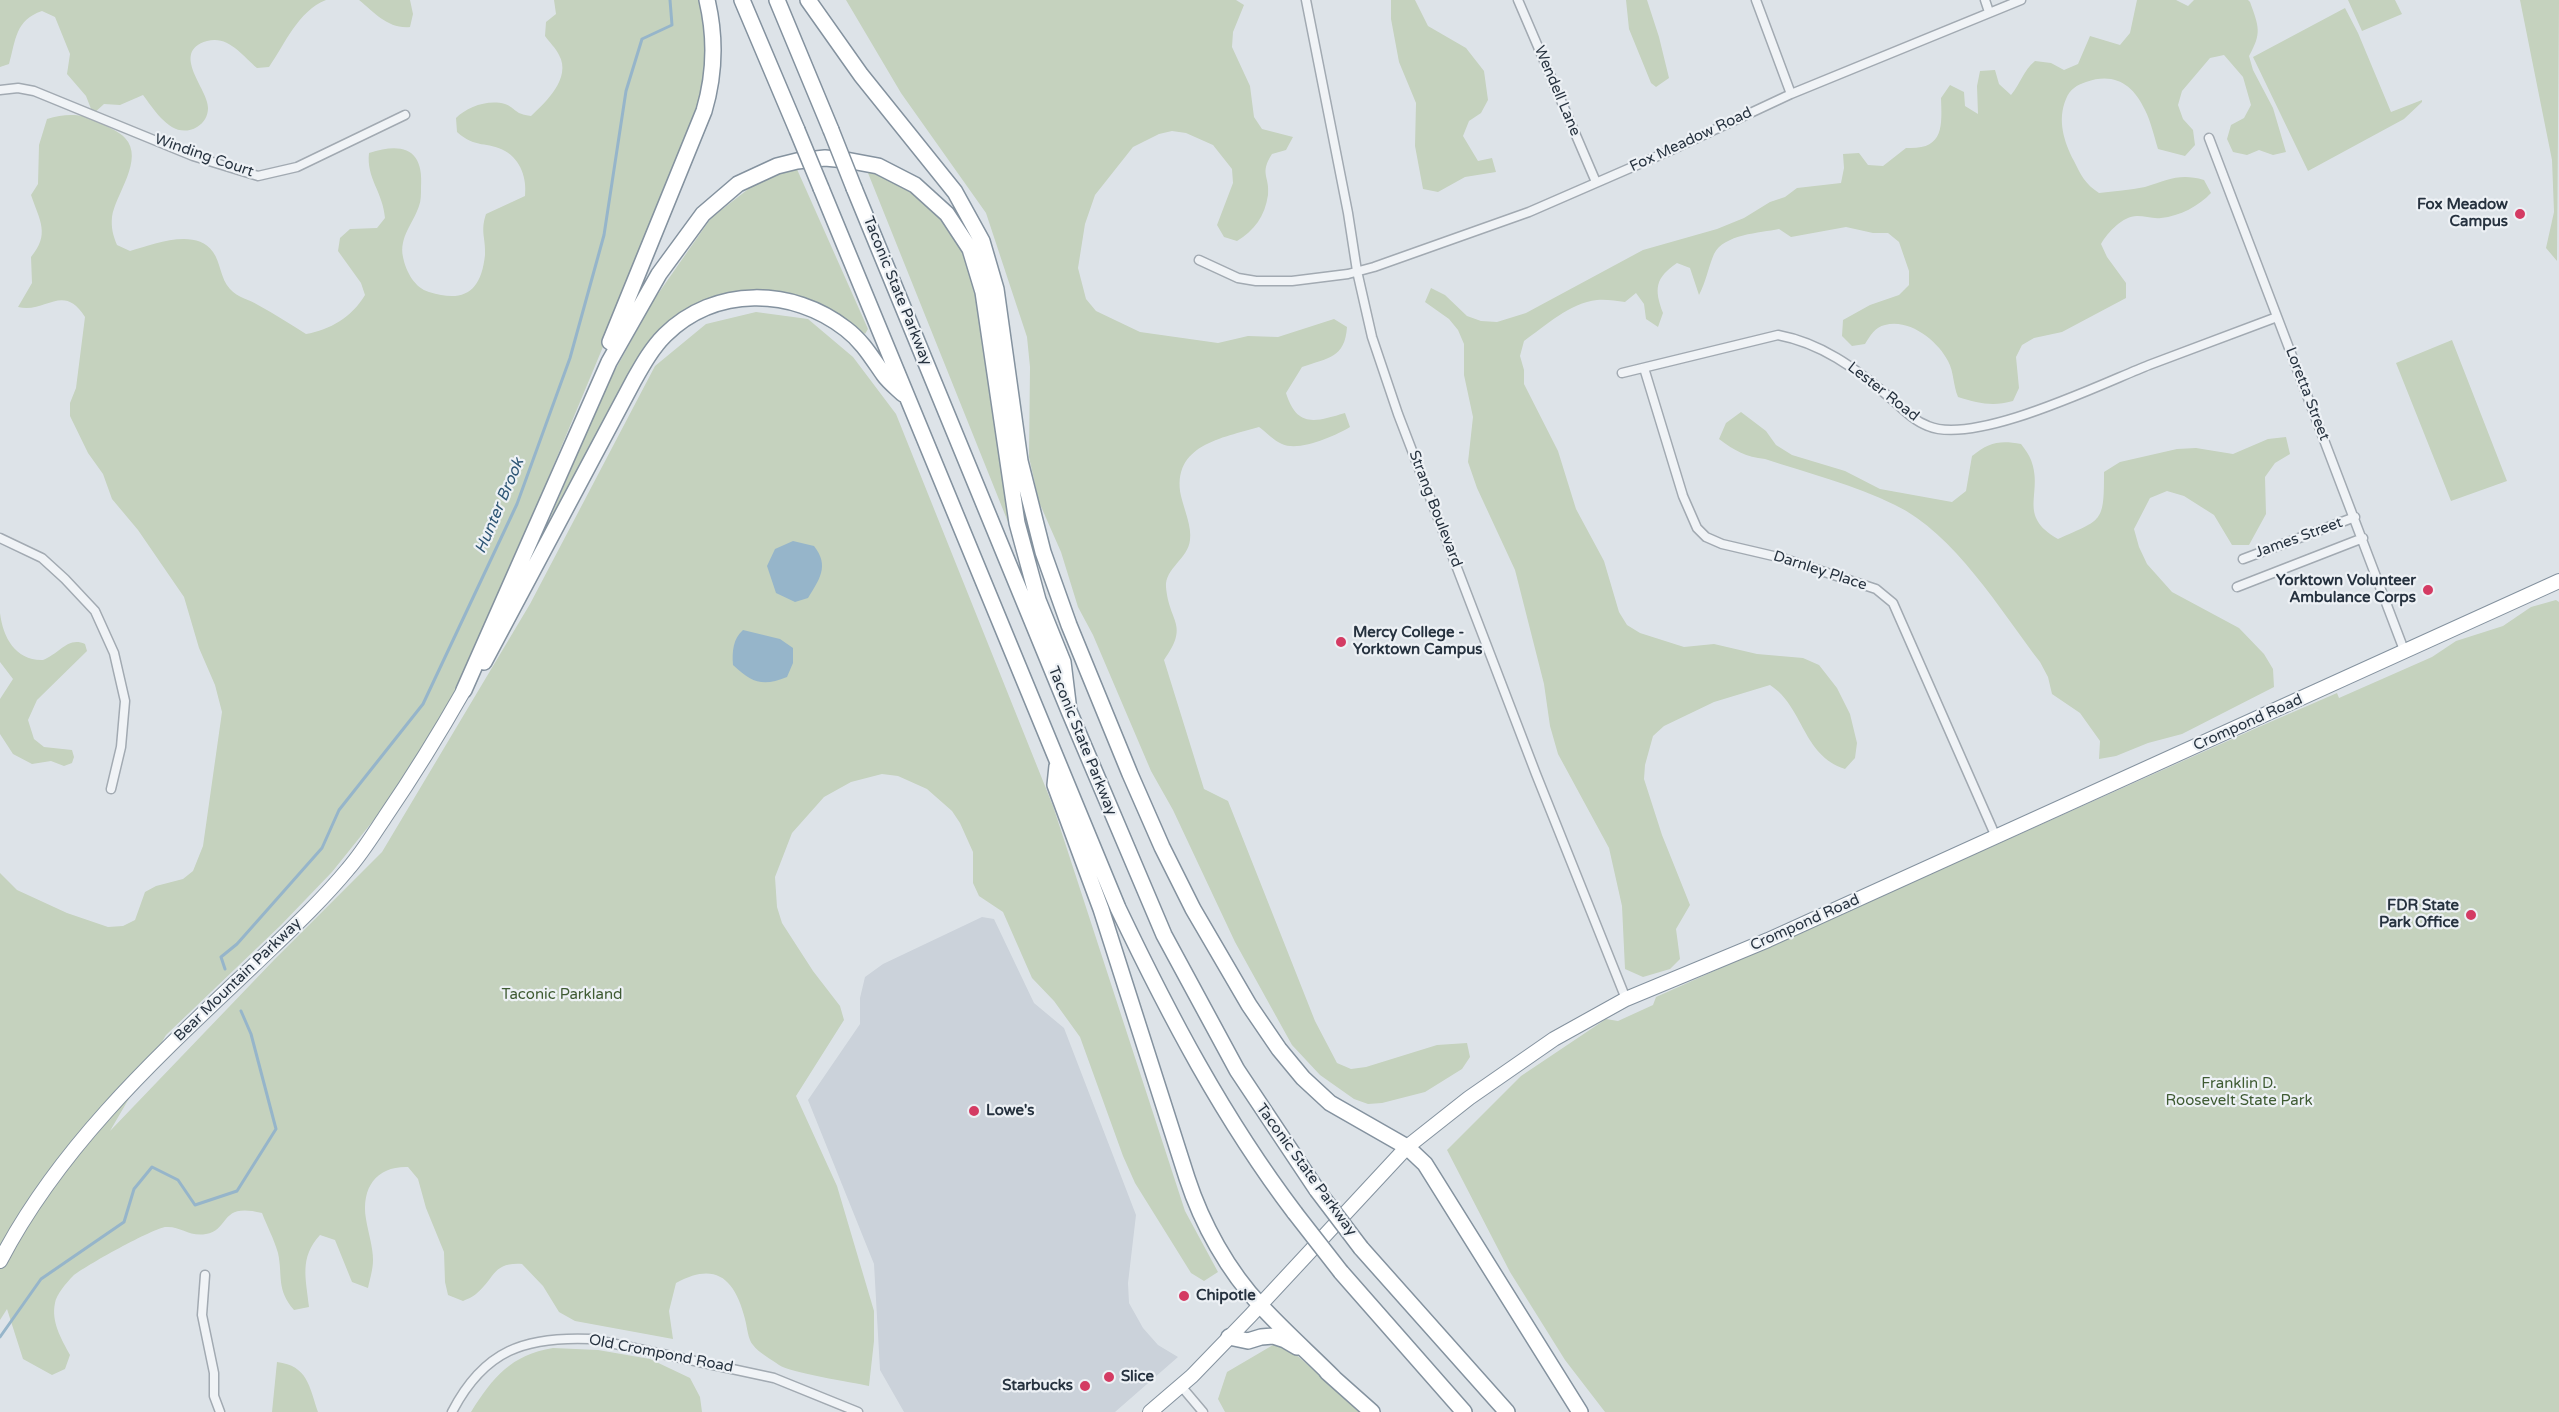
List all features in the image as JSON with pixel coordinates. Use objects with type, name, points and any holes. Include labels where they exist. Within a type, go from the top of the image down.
[{"type":"highway","points":[[564,459],[583,405],[705,111],[714,57],[712,24],[707,0]]},
{"type":"highway","name":"Taconic State Parkway","points":[[742,0],[1118,908],[1168,1012],[1225,1111],[1295,1213],[1341,1272],[1464,1412]]},
{"type":"highway","name":"Taconic State Parkway","points":[[777,0],[1069,711],[1137,874],[1181,969],[1237,1070],[1317,1190],[1361,1248],[1507,1412]]},
{"type":"highway","points":[[808,0],[861,75],[955,192],[982,241],[996,289],[1020,461],[1043,552],[1065,615],[1126,763],[1185,893],[1249,1005],[1293,1067],[1335,1106],[1407,1147],[1425,1164],[1580,1412]]},
{"type":"highway","points":[[464,690],[564,459],[609,362],[646,294],[694,225],[721,197],[758,173],[787,163],[825,158],[858,162],[897,175],[924,192],[947,214],[965,240],[977,266],[986,308],[1017,523],[1038,600],[1063,662],[1069,711]]},
{"type":"highway","points":[[464,690],[486,659],[517,604],[633,380],[657,344],[684,320],[714,305],[744,298],[766,297],[797,304],[824,315],[847,329],[868,350],[884,375],[910,401]]},
{"type":"highway","name":"Crompond Road","points":[[1150,1412],[1181,1386],[1260,1306],[1407,1147],[1469,1098],[1524,1059],[1626,999],[1768,940],[2559,581]]},
{"type":"highway","name":"Bear Mountain Parkway","points":[[0,1261],[34,1203],[66,1157],[91,1127],[137,1077],[303,917],[349,868],[405,788],[464,690]]},
{"type":"highway","points":[[1058,763],[1055,785],[1101,909],[1191,1192],[1220,1248],[1260,1306],[1372,1412]]},
{"type":"highway","points":[[1229,1337],[1248,1341],[1267,1336],[1285,1340],[1334,1378]]},
{"type":"street","name":"Strang Boulevard","points":[[1306,0],[1348,213],[1357,272],[1372,337],[1398,414],[1536,774],[1626,999]]},
{"type":"street","name":"Wendell Lane","points":[[1518,0],[1596,182]]},
{"type":"street","points":[[1756,0],[1791,94]]},
{"type":"street","points":[[1984,0],[1989,12]]},
{"type":"street","name":"Fox Meadow Road","points":[[1199,260],[1238,278],[1256,281],[1292,281],[1357,272],[1423,251],[1529,212],[1791,94],[2021,0]]},
{"type":"street","name":"Winding Court","points":[[0,90],[18,88],[34,91],[193,156],[258,176],[297,167],[405,115]]},
{"type":"street","name":"Loretta Street","points":[[2209,138],[2404,650]]},
{"type":"street","name":"Lester Road","points":[[1622,373],[1778,335],[1797,338],[1845,362],[1928,427],[1970,428],[2019,417],[2047,407],[2146,366],[2277,317]]},
{"type":"street","name":"Darnley Place","points":[[1644,368],[1683,496],[1701,532],[1722,544],[1782,558],[1876,589],[1893,603],[1996,837]]},
{"type":"street","name":"James Street","points":[[2243,559],[2355,517]]},
{"type":"street","points":[[0,538],[42,558],[65,579],[95,612],[114,653],[125,701],[121,747],[111,789]]},
{"type":"street","points":[[2237,587],[2363,538]]},
{"type":"street","points":[[205,1275],[202,1315],[214,1373],[214,1396],[220,1412]]},
{"type":"street","name":"Old Crompond Road","points":[[452,1412],[464,1389],[477,1373],[498,1357],[523,1345],[566,1337],[592,1339],[774,1377],[858,1412]]},
{"type":"street","points":[[1181,1386],[1203,1412]]},
{"type":"shaded area","points":[[982,917],[994,919],[1034,1003],[1064,1028],[1136,1215],[1128,1283],[1129,1303],[1143,1328],[1158,1345],[1178,1357],[1115,1412],[904,1412],[880,1370],[874,1264],[808,1100],[860,1024],[860,998],[865,977],[883,964]]},
{"type":"green space","points":[[0,0],[326,0],[316,5],[300,20],[269,67],[257,68],[234,47],[222,41],[207,41],[196,46],[191,54],[191,62],[207,100],[208,111],[202,123],[197,127],[180,130],[159,116],[143,95],[120,105],[104,104],[93,114],[86,96],[67,74],[70,54],[55,17],[42,11],[33,15],[22,25],[15,39],[9,64],[0,67]]},
{"type":"green space","points":[[359,0],[410,0],[413,14],[410,27],[388,23]]},
{"type":"green space","name":"Taconic Parkland","points":[[554,0],[702,0],[707,23],[705,91],[683,155],[507,577],[462,679],[440,718],[389,801],[332,872],[281,925],[166,1035],[110,1131],[274,960],[382,852],[530,604],[655,366],[706,324],[756,312],[808,319],[853,357],[896,414],[1053,806],[1185,1211],[1218,1272],[1204,1281],[1191,1273],[1135,1183],[1080,1037],[1054,1001],[1032,978],[1003,912],[979,896],[973,883],[973,852],[952,811],[927,789],[898,776],[882,774],[851,782],[824,797],[792,833],[775,877],[777,907],[782,923],[813,971],[840,1006],[844,1020],[796,1096],[837,1186],[874,1311],[874,1341],[869,1386],[785,1368],[762,1353],[751,1343],[736,1293],[722,1278],[713,1274],[702,1274],[676,1283],[669,1311],[673,1339],[575,1321],[559,1312],[543,1286],[522,1264],[512,1264],[499,1269],[476,1294],[463,1301],[448,1295],[444,1252],[426,1208],[418,1179],[408,1167],[388,1170],[380,1175],[369,1188],[366,1197],[366,1219],[373,1260],[368,1288],[352,1282],[335,1240],[320,1235],[306,1260],[309,1307],[294,1310],[282,1289],[278,1253],[262,1213],[239,1211],[232,1213],[214,1231],[200,1235],[166,1227],[134,1240],[90,1265],[73,1276],[62,1289],[56,1300],[54,1317],[70,1355],[65,1369],[52,1375],[23,1359],[7,1309],[0,1320],[0,873],[17,890],[67,913],[108,927],[123,926],[135,920],[145,892],[156,886],[183,879],[193,871],[203,846],[222,712],[215,685],[199,648],[184,597],[138,530],[112,499],[103,474],[88,453],[70,416],[70,403],[76,388],[85,317],[77,307],[62,300],[37,307],[18,307],[32,283],[31,257],[37,249],[42,234],[42,227],[31,195],[38,184],[39,145],[47,119],[68,115],[88,117],[120,134],[130,147],[132,156],[130,166],[112,217],[117,245],[130,251],[173,240],[196,240],[216,256],[224,280],[233,292],[306,334],[315,332],[332,326],[347,316],[365,295],[361,283],[338,251],[340,238],[350,229],[377,228],[385,218],[370,170],[369,153],[392,148],[401,149],[415,157],[419,165],[420,202],[402,250],[406,268],[415,283],[429,292],[452,296],[469,292],[475,286],[483,268],[485,255],[483,230],[486,214],[525,196],[525,183],[522,170],[511,155],[499,148],[476,143],[464,137],[457,132],[456,118],[466,110],[485,103],[505,104],[521,114],[531,116],[549,97],[560,81],[562,72],[559,55],[545,36],[546,22],[556,14]]},
{"type":"green space","points":[[846,0],[1236,0],[1244,5],[1233,32],[1232,47],[1250,86],[1254,117],[1262,129],[1293,137],[1286,150],[1272,154],[1268,161],[1266,171],[1268,195],[1258,222],[1249,233],[1237,241],[1224,237],[1217,225],[1233,183],[1232,169],[1213,145],[1186,133],[1172,131],[1159,134],[1133,147],[1095,195],[1085,224],[1078,268],[1086,299],[1096,311],[1140,332],[1218,343],[1248,336],[1278,337],[1334,319],[1347,327],[1346,337],[1339,351],[1327,359],[1302,367],[1286,393],[1290,404],[1302,417],[1316,420],[1345,413],[1350,427],[1307,445],[1289,446],[1279,443],[1259,427],[1202,446],[1184,465],[1180,479],[1181,496],[1189,524],[1190,540],[1185,553],[1167,580],[1168,599],[1177,631],[1172,648],[1164,660],[1204,789],[1228,801],[1315,1021],[1337,1063],[1351,1069],[1366,1067],[1437,1045],[1467,1043],[1470,1057],[1462,1069],[1425,1092],[1382,1103],[1368,1104],[1354,1099],[1320,1075],[1292,1045],[1235,942],[1173,810],[1151,771],[1093,635],[1078,607],[1061,552],[1039,502],[1029,457],[1030,367],[1027,337],[986,213],[901,93]]},
{"type":"green space","points":[[1391,0],[1415,0],[1428,26],[1466,48],[1484,71],[1488,100],[1481,113],[1469,121],[1463,136],[1478,161],[1492,158],[1496,172],[1465,177],[1438,192],[1423,189],[1415,146],[1416,103],[1399,62],[1391,19]]},
{"type":"green space","points":[[1626,0],[1647,0],[1669,78],[1656,87],[1651,83],[1629,29]]},
{"type":"green space","points":[[2137,0],[2176,0],[2188,6],[2194,0],[2248,0],[2250,2],[2258,30],[2249,56],[2253,70],[2273,108],[2286,152],[2273,155],[2259,150],[2247,155],[2233,152],[2227,139],[2231,125],[2244,118],[2251,105],[2243,77],[2224,55],[2210,58],[2182,91],[2178,105],[2183,119],[2193,130],[2195,145],[2185,156],[2158,149],[2149,119],[2140,101],[2135,93],[2122,82],[2105,78],[2096,79],[2072,90],[2063,107],[2063,131],[2067,146],[2079,171],[2094,190],[2099,193],[2134,189],[2174,178],[2188,177],[2204,180],[2211,193],[2182,213],[2161,218],[2132,217],[2121,222],[2112,230],[2101,244],[2107,257],[2126,283],[2126,298],[2062,332],[2034,338],[2022,345],[2016,357],[2019,388],[2013,401],[1985,404],[1958,397],[1950,365],[1943,353],[1930,339],[1913,328],[1894,324],[1881,326],[1865,344],[1852,346],[1842,336],[1843,320],[1870,305],[1899,295],[1909,285],[1909,271],[1899,242],[1888,233],[1873,233],[1846,227],[1791,237],[1779,229],[1734,238],[1719,247],[1714,254],[1699,295],[1690,268],[1677,263],[1664,274],[1658,285],[1658,297],[1663,313],[1658,327],[1646,319],[1644,304],[1636,293],[1625,302],[1597,300],[1577,306],[1558,316],[1524,341],[1520,356],[1524,370],[1524,384],[1558,451],[1576,509],[1604,561],[1619,612],[1627,625],[1640,633],[1684,647],[1714,644],[1757,654],[1803,658],[1819,665],[1837,688],[1850,714],[1857,743],[1855,758],[1845,769],[1831,762],[1811,742],[1790,705],[1770,685],[1714,702],[1664,726],[1653,736],[1645,765],[1644,779],[1662,835],[1690,905],[1676,929],[1680,959],[1670,969],[1643,977],[1625,969],[1622,906],[1609,848],[1558,754],[1550,726],[1544,684],[1515,570],[1477,488],[1468,462],[1473,417],[1464,375],[1464,344],[1458,330],[1449,319],[1425,302],[1431,288],[1445,295],[1467,316],[1481,321],[1497,322],[1526,313],[1643,250],[1717,229],[1744,218],[1770,202],[1785,197],[1797,188],[1841,183],[1844,168],[1843,154],[1859,153],[1868,165],[1883,166],[1906,148],[1928,145],[1938,135],[1941,98],[1950,85],[1964,92],[1965,106],[1978,114],[1977,86],[1980,71],[1995,70],[1999,84],[2011,95],[2035,61],[2051,63],[2064,70],[2078,64],[2090,36],[2120,45],[2130,33]]},
{"type":"green space","points":[[2348,0],[2395,0],[2402,14],[2362,31]]},
{"type":"green space","points":[[2520,0],[2559,0],[2557,261],[2546,248],[2554,212],[2552,160]]},
{"type":"green space","points":[[2345,8],[2391,112],[2422,100],[2422,102],[2404,119],[2308,171],[2253,57]]},
{"type":"green space","points":[[796,167],[868,329],[865,334],[826,309],[773,290],[732,294],[654,341],[552,527],[548,523],[607,385],[653,301],[711,218],[765,176]]},
{"type":"green space","points":[[868,173],[881,173],[912,191],[954,229],[970,261],[985,324],[1012,519],[1008,522]]},
{"type":"green space","points":[[2452,340],[2507,481],[2451,501],[2396,363]]},
{"type":"green space","points":[[1741,412],[1766,431],[1776,445],[1792,455],[1845,471],[1880,489],[1952,502],[1966,491],[1972,456],[1995,443],[2021,444],[2030,458],[2034,472],[2034,512],[2045,530],[2058,539],[2084,527],[2098,517],[2103,501],[2104,472],[2120,462],[2177,449],[2196,448],[2233,454],[2268,439],[2286,437],[2290,454],[2275,463],[2265,477],[2266,514],[2249,545],[2232,545],[2214,515],[2184,496],[2167,491],[2150,498],[2134,529],[2147,564],[2172,592],[2239,628],[2264,654],[2273,669],[2274,687],[2182,734],[2148,743],[2116,756],[2099,759],[2100,741],[2080,713],[2052,694],[2048,677],[2040,662],[1993,597],[1937,534],[1917,518],[1895,505],[1863,491],[1746,455],[1730,447],[1719,439],[1726,423]]},
{"type":"green space","name":"Franklin D. Roosevelt State Park","points":[[2556,600],[2559,602],[2559,1412],[1605,1412],[1565,1360],[1510,1272],[1447,1150],[1521,1076],[1606,1019],[1618,1021],[1653,1005],[1656,997],[2261,726],[2337,693],[2339,698],[2432,657],[2456,641],[2503,626],[2531,607]]},
{"type":"green space","points":[[0,613],[8,639],[12,646],[25,657],[43,660],[68,644],[79,642],[85,644],[87,651],[37,700],[28,720],[34,739],[44,747],[72,750],[74,757],[72,763],[64,766],[51,761],[32,764],[13,754],[0,734],[0,699],[13,679],[0,662]]},
{"type":"green space","points":[[1273,1345],[1287,1347],[1363,1412],[1225,1412],[1218,1399],[1227,1372]]},
{"type":"green space","points":[[553,1348],[598,1350],[650,1359],[690,1378],[700,1397],[702,1412],[471,1412],[487,1388],[514,1362],[538,1351]]},
{"type":"green space","points":[[277,1362],[295,1368],[306,1379],[318,1412],[272,1412]]},
{"type":"water","points":[[793,541],[814,546],[819,553],[822,566],[819,579],[808,598],[795,602],[776,593],[767,566],[775,549]]},
{"type":"water","points":[[743,630],[780,639],[793,648],[793,663],[787,677],[771,682],[758,682],[733,665],[734,646]]},
{"type":"waterway","name":"Hunter Brook","points":[[225,969],[221,957],[237,944],[322,848],[339,810],[423,704],[517,504],[570,358],[604,235],[626,91],[642,39],[672,25],[670,0]]},
{"type":"waterway","points":[[0,1337],[41,1279],[124,1222],[134,1189],[152,1167],[178,1180],[195,1205],[237,1191],[276,1129],[251,1034],[241,1011]]},
{"type":"place","name":"Fox Meadow Campus","points":[[2520,214]]},
{"type":"place","name":"Yorktown Volunteer Ambulance Corps","points":[[2428,590]]},
{"type":"place","name":"Mercy College - Yorktown Campus","points":[[1341,642]]},
{"type":"place","name":"FDR State Park Office","points":[[2471,915]]},
{"type":"place","name":"Lowe's","points":[[974,1111]]},
{"type":"place","name":"Chipotle","points":[[1184,1296]]},
{"type":"place","name":"Slice","points":[[1109,1377]]},
{"type":"place","name":"Starbucks","points":[[1085,1386]]}]
